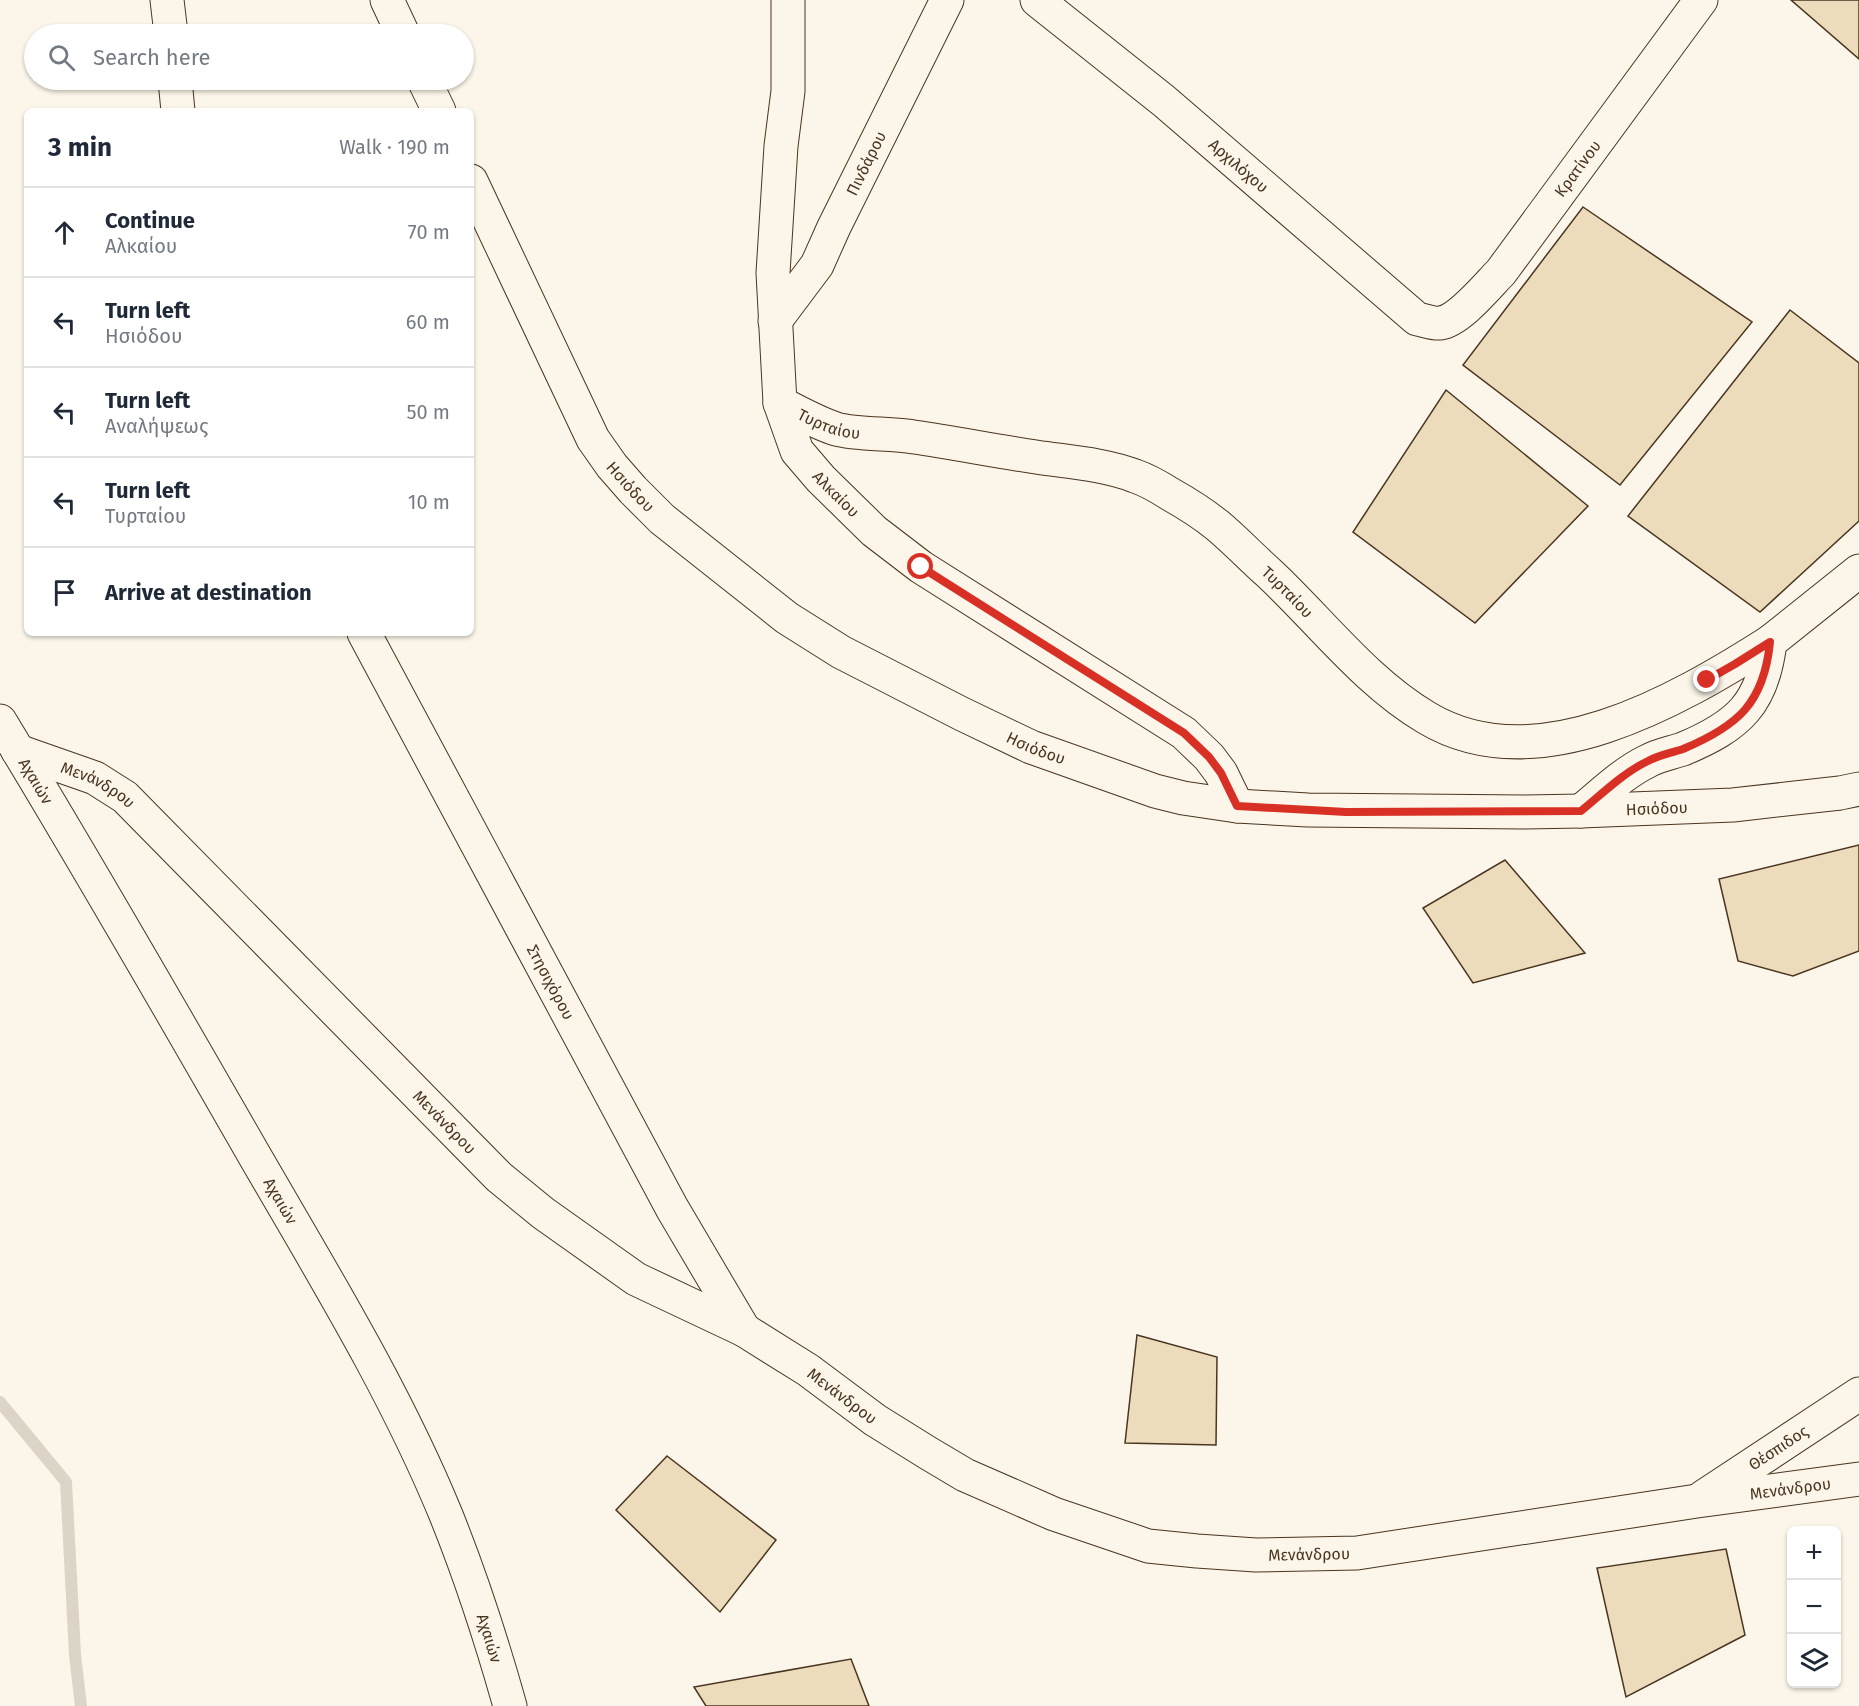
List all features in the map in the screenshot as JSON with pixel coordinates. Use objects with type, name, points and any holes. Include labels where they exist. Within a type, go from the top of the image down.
[{"type":"street","points":[[167,0],[170,24]]},
{"type":"street","points":[[387,0],[398,24]]},
{"type":"street","name":"Αλκαίου","points":[[788,0],[788,91],[781,146],[773,273],[780,403],[796,452],[874,531],[921,567],[1184,733],[1209,757],[1221,773],[1237,806]]},
{"type":"street","name":"Πινδάρου","points":[[776,321],[817,265],[946,0]]},
{"type":"street","name":"Αρχιλόχου","points":[[1037,0],[1164,101],[1417,319],[1441,323]]},
{"type":"street","name":"Κρατίνου","points":[[1441,323],[1468,306],[1501,272],[1701,0]]},
{"type":"street","points":[[176,90],[178,108]]},
{"type":"street","points":[[429,90],[438,108]]},
{"type":"street","name":"Ησιόδου","points":[[474,186],[593,439],[633,490],[662,519],[787,618],[841,652],[1031,747],[1155,791],[1183,798],[1237,806],[1346,812],[1581,811],[1732,806],[1859,789]]},
{"type":"street","name":"Τυρταίου","points":[[780,403],[838,430],[914,437],[1084,463],[1136,476],[1195,508],[1217,525],[1287,591],[1368,673],[1396,697],[1443,727],[1466,735],[1494,740],[1530,741],[1567,737],[1649,710],[1735,664],[1770,642],[1859,571]]},
{"type":"street","name":"Στησιχόρου","points":[[366,636],[672,1208],[744,1330]]},
{"type":"street","points":[[1581,811],[1616,782],[1648,761],[1716,734],[1739,717],[1754,699],[1763,681],[1768,664],[1770,642]]},
{"type":"street","name":"Αχαιών","points":[[0,721],[354,1329],[398,1412],[446,1515],[481,1612],[510,1706]]},
{"type":"street","name":"Μενάνδρου","points":[[18,751],[95,778],[125,797],[499,1177],[543,1213],[636,1279],[744,1330],[808,1370],[875,1420],[964,1475],[1053,1514],[1148,1545],[1256,1555],[1357,1553],[1697,1501],[1859,1479]]},
{"type":"street","name":"Θέσπιδος","points":[[1697,1501],[1859,1394]]},
{"type":"building","points":[[1791,0],[1859,0],[1859,59]]},
{"type":"building","points":[[1583,207],[1752,322],[1620,485],[1463,365]]},
{"type":"building","points":[[1790,310],[1859,363],[1859,521],[1760,612],[1628,516]]},
{"type":"building","points":[[1446,390],[1588,506],[1475,623],[1353,532]]},
{"type":"building","points":[[1859,845],[1859,951],[1793,976],[1738,961],[1719,879]]},
{"type":"building","points":[[1505,860],[1585,953],[1473,983],[1423,908]]},
{"type":"building","points":[[1137,1335],[1217,1357],[1216,1445],[1125,1443]]},
{"type":"building","points":[[667,1456],[776,1540],[720,1612],[616,1510]]},
{"type":"building","points":[[1726,1549],[1745,1635],[1626,1697],[1597,1568]]},
{"type":"building","points":[[851,1659],[869,1706],[706,1706],[694,1687]]},
{"type":"waterway","points":[[0,1402],[66,1482],[75,1655],[81,1706]]},
{"type":"route","points":[[921,567],[1184,733],[1209,757],[1221,773],[1237,806],[1346,812],[1581,811],[1616,782],[1648,761],[1716,734],[1739,717],[1754,699],[1763,681],[1768,664],[1770,642],[1707,680]]}]
